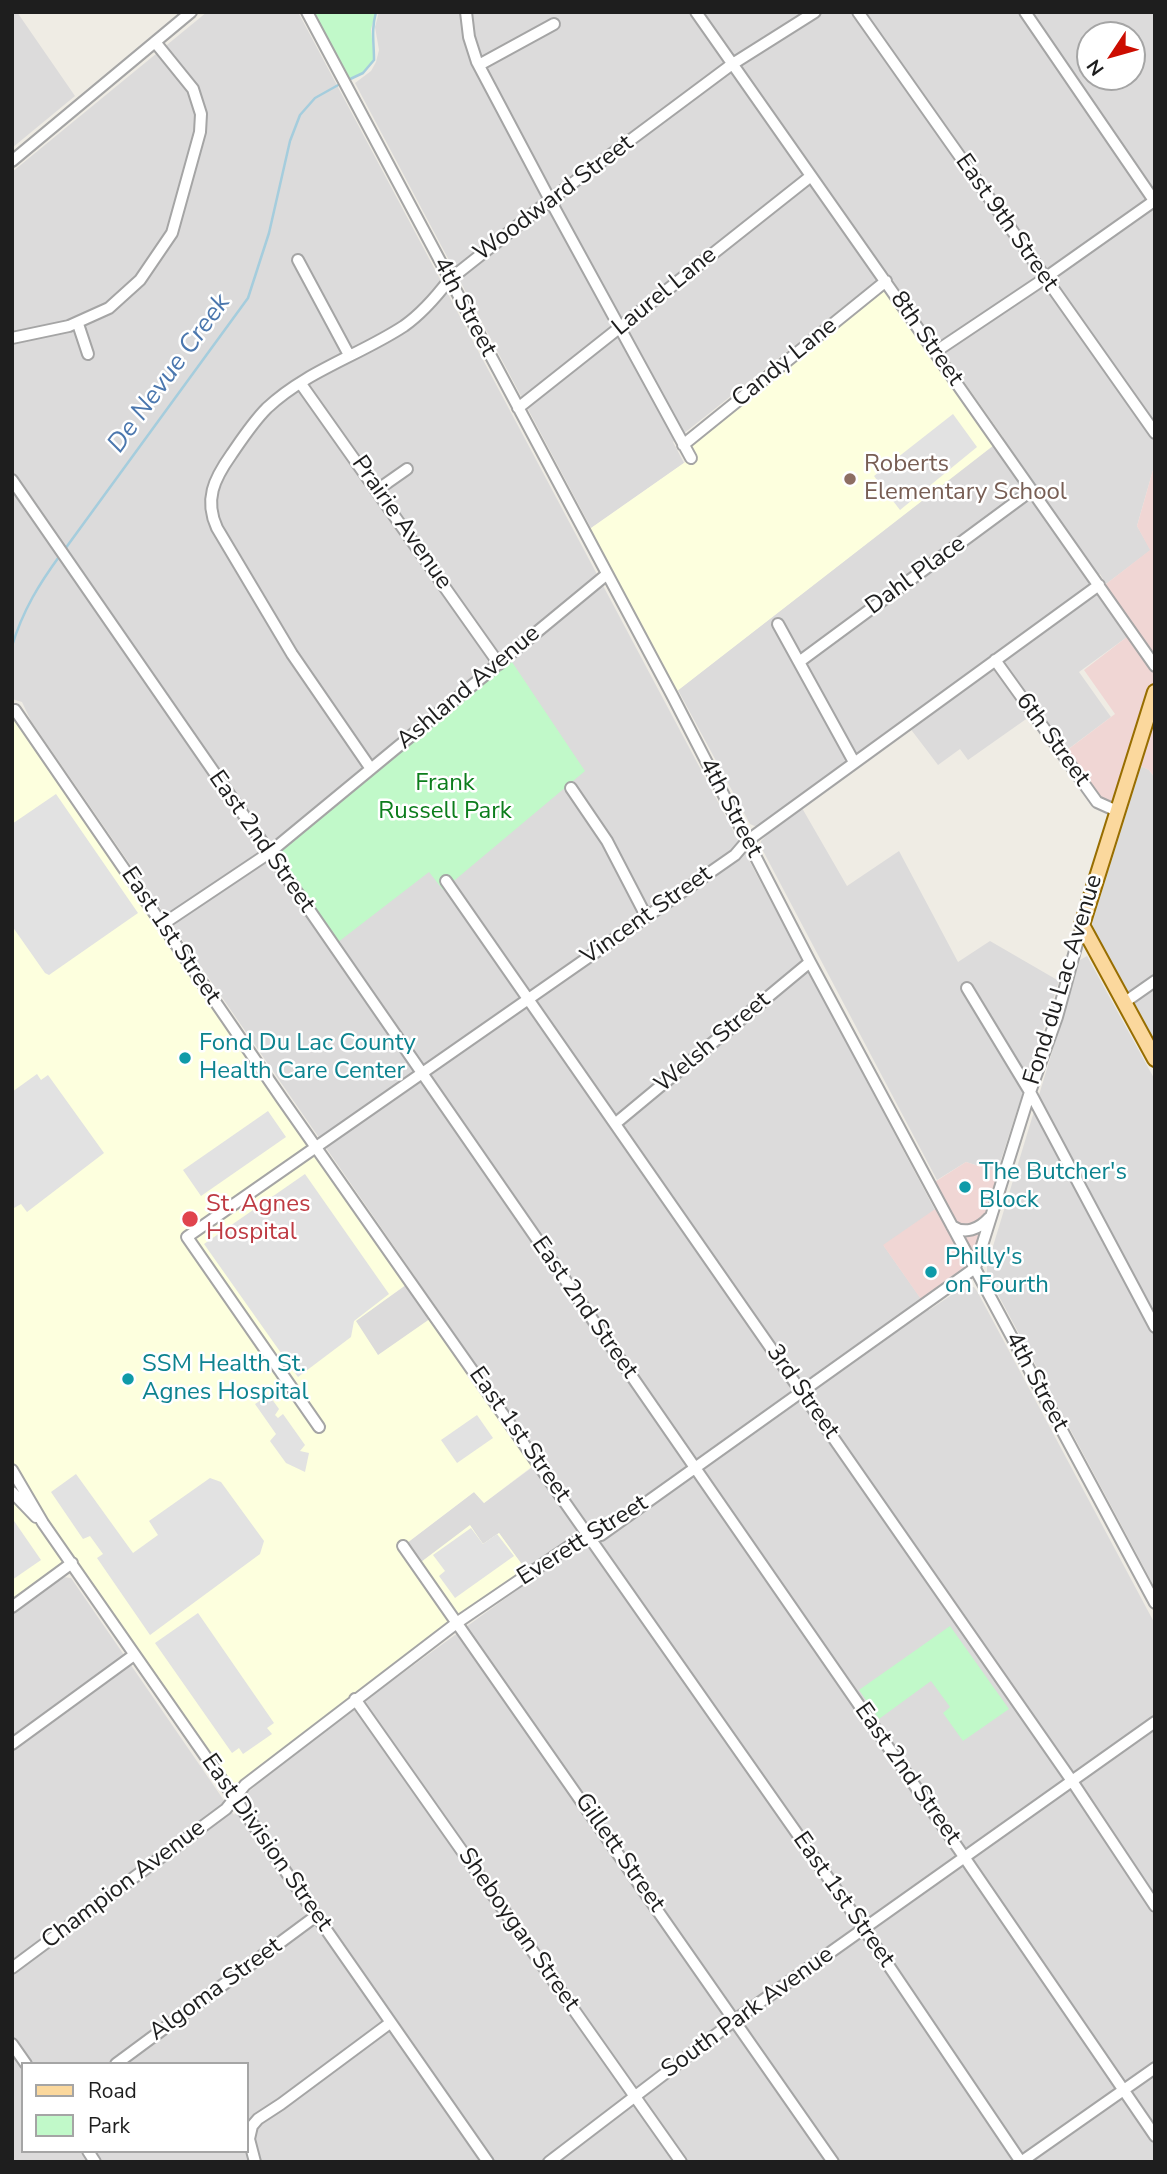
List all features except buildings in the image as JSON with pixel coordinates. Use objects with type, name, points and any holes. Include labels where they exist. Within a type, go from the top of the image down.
[{"type":"main road","name":"Fond du Lac Avenue","points":[[1082,925],[1155,692]]},
{"type":"main road","points":[[1082,925],[1155,1059]]},
{"type":"street","points":[[12,161],[191,12]]},
{"type":"street","name":"4th Street","points":[[307,12],[810,962],[1155,1603]]},
{"type":"street","points":[[466,12],[469,37],[479,65],[691,458]]},
{"type":"street","name":"8th Street","points":[[696,12],[1155,666]]},
{"type":"street","name":"Woodward Street","points":[[371,769],[292,654],[217,528],[211,512],[211,494],[215,480],[234,450],[267,409],[301,384],[404,326],[432,301],[449,280],[550,200],[732,65],[815,12]]},
{"type":"street","name":"East 9th Street","points":[[858,12],[1155,433]]},
{"type":"street","points":[[935,352],[1154,201],[1025,12]]},
{"type":"street","points":[[479,65],[554,24]]},
{"type":"street","points":[[12,338],[78,324],[109,308],[132,289],[165,245],[177,219],[200,132],[201,108],[192,87],[155,42]]},
{"type":"street","name":"Laurel Lane","points":[[517,408],[811,176]]},
{"type":"street","points":[[299,260],[349,355]]},
{"type":"street","name":"Candy Lane","points":[[683,445],[886,281]]},
{"type":"street","points":[[78,324],[88,354]]},
{"type":"street","name":"Prairie Avenue","points":[[301,384],[499,664]]},
{"type":"street","points":[[377,489],[407,469]]},
{"type":"street","name":"East 2nd Street","points":[[13,482],[965,1857],[1155,2136]]},
{"type":"street","name":"Dahl Place","points":[[799,662],[1032,490]]},
{"type":"street","name":"Ashland Avenue","points":[[163,924],[269,853],[606,575]]},
{"type":"street","name":"Vincent Street","points":[[319,1427],[187,1237],[735,855],[747,841],[1099,585]]},
{"type":"street","points":[[778,624],[854,762]]},
{"type":"street","name":"6th Street","points":[[995,660],[1097,802],[1117,811]]},
{"type":"street","name":"East 1st Street","points":[[15,710],[863,1929],[1021,2162]]},
{"type":"street","points":[[571,788],[607,841],[646,916]]},
{"type":"street","name":"3rd Street","points":[[446,881],[1072,1782],[1155,1906]]},
{"type":"street","name":"Fond du Lac Avenue","points":[[975,1268],[1030,1092],[1057,1017],[1082,925]]},
{"type":"street","name":"Welsh Street","points":[[616,1124],[810,962]]},
{"type":"street","points":[[1125,1002],[1155,981]]},
{"type":"street","points":[[967,988],[1030,1092],[1155,1327]]},
{"type":"street","points":[[952,1226],[964,1231],[974,1229],[987,1221],[992,1213]]},
{"type":"street","name":"Everett Street","points":[[234,1799],[245,1785],[458,1622],[577,1541],[601,1535],[975,1268]]},
{"type":"street","name":"East Division Street","points":[[12,1470],[43,1524],[488,2162]]},
{"type":"street","name":"East Division Street","points":[[12,1492],[43,1524]]},
{"type":"street","name":"Gillett Street","points":[[403,1546],[833,2162]]},
{"type":"street","points":[[12,1607],[72,1563]]},
{"type":"street","points":[[12,1744],[134,1655]]},
{"type":"street","name":"Sheboygan Street","points":[[355,1699],[681,2162]]},
{"type":"street","name":"South Park Avenue","points":[[549,2162],[735,2020],[1155,1722]]},
{"type":"street","name":"Champion Avenue","points":[[12,1968],[226,1809],[234,1799]]},
{"type":"street","name":"Algoma Street","points":[[119,2062],[316,1916]]},
{"type":"street","points":[[255,2162],[249,2139],[252,2126],[258,2119],[281,2105],[390,2023]]},
{"type":"street","points":[[12,2044],[25,2062]]},
{"type":"street","points":[[1021,2162],[1155,2068]]},
{"type":"shaded area","points":[[12,12],[17,12],[75,96],[12,148]]},
{"type":"shaded area","points":[[207,12],[298,12],[935,1210],[884,1246],[929,1310],[953,1294],[970,1287],[977,1291],[1155,1624],[1155,2162],[12,2162],[12,1614],[63,1577],[71,1578],[234,1815],[246,1794],[275,1769],[532,1579],[499,1533],[483,1544],[470,1526],[422,1562],[407,1543],[474,1492],[484,1503],[542,1460],[440,1313],[378,1356],[355,1321],[416,1278],[31,721],[22,702],[12,699],[12,172]]},
{"type":"shaded area","points":[[379,12],[1155,12],[1155,463],[1137,526],[1151,550],[1106,584],[1100,574],[1088,582],[1127,637],[1079,672],[1111,717],[1067,750],[1039,710],[968,760],[960,749],[938,765],[903,719],[757,827],[750,824],[678,690],[1003,437],[887,272],[673,442],[684,463],[591,528],[355,83],[371,71],[379,50],[375,27]]},
{"type":"shaded area","points":[[886,281],[998,442],[672,695],[584,533],[691,458],[683,445]]},
{"type":"shaded area","points":[[953,414],[977,447],[900,510],[874,476]]},
{"type":"shaded area","points":[[1155,463],[1155,778],[1149,770],[1132,762],[1110,810],[1062,754],[1115,714],[1084,670],[1132,633],[1099,585],[1106,584],[1150,550],[1137,526]]},
{"type":"shaded area","name":"St. Agnes Hospital","points":[[12,708],[411,1281],[356,1321],[378,1355],[434,1316],[538,1462],[484,1503],[474,1492],[403,1546],[417,1565],[470,1525],[483,1544],[499,1533],[529,1574],[234,1799],[72,1564],[12,1607]]},
{"type":"shaded area","points":[[1141,766],[1149,770],[1155,778],[1155,1046],[1092,924]]},
{"type":"shaded area","points":[[56,794],[138,913],[49,975],[12,926],[12,824]]},
{"type":"shaded area","points":[[802,808],[847,886],[899,851],[958,962],[990,941],[1059,981],[997,1172],[966,1162],[937,1180],[761,847],[761,841],[769,833]]},
{"type":"shaded area","points":[[1087,956],[1155,1080],[1155,1588],[987,1274],[987,1266],[1080,960]]},
{"type":"shaded area","points":[[37,1074],[41,1080],[48,1075],[104,1153],[27,1212],[21,1204],[14,1208],[12,1205],[12,1092]]},
{"type":"shaded area","points":[[268,1111],[286,1137],[201,1196],[183,1170]]},
{"type":"shaded area","points":[[966,1162],[1004,1174],[975,1268],[925,1305],[883,1245],[941,1205],[930,1185]]},
{"type":"shaded area","points":[[305,1174],[389,1294],[354,1321],[351,1337],[298,1377],[204,1244]]},
{"type":"shaded area","points":[[269,1395],[279,1409],[275,1415],[278,1418],[283,1414],[305,1445],[300,1451],[309,1453],[305,1472],[286,1463],[270,1441],[276,1434],[255,1404]]},
{"type":"shaded area","points":[[477,1415],[493,1438],[457,1463],[441,1440]]},
{"type":"shaded area","points":[[76,1474],[133,1553],[158,1535],[149,1521],[210,1478],[221,1482],[264,1541],[260,1554],[150,1635],[97,1558],[103,1554],[90,1536],[83,1539],[51,1492]]},
{"type":"shaded area","points":[[12,1518],[41,1560],[12,1580]]},
{"type":"shaded area","points":[[471,1528],[483,1544],[497,1534],[514,1556],[455,1598],[439,1576],[445,1571],[433,1555]]},
{"type":"shaded area","points":[[198,1613],[274,1723],[267,1728],[272,1734],[243,1754],[239,1748],[232,1753],[155,1643]]},
{"type":"green space","points":[[307,12],[376,12],[371,29],[374,60],[363,73],[345,81]]},
{"type":"green space","name":"Frank Russell Park","points":[[508,656],[585,771],[443,890],[429,872],[333,946],[269,853]]},
{"type":"green space","points":[[950,1626],[1009,1709],[963,1741],[943,1713],[950,1707],[931,1681],[879,1719],[859,1690]]},
{"type":"waterway","name":"De Nevue Creek","points":[[346,81],[363,73],[374,60],[373,31],[376,12]]},
{"type":"waterway","name":"De Nevue Creek","points":[[65,549],[248,298],[269,233],[290,141],[300,115],[315,98],[340,84]]},
{"type":"waterway","name":"De Nevue Creek","points":[[12,646],[32,598],[61,554]]},
{"type":"place","name":"Roberts Elementary School","points":[[850,479]]},
{"type":"place","name":"Fond Du Lac County Health Care Center","points":[[185,1058]]},
{"type":"place","name":"The Butcher's Block","points":[[965,1187]]},
{"type":"place","name":"St. Agnes Hospital","points":[[190,1219]]},
{"type":"place","name":"Philly's on Fourth","points":[[931,1272]]},
{"type":"place","name":"SSM Health St. Agnes Hospital","points":[[128,1379]]}]
